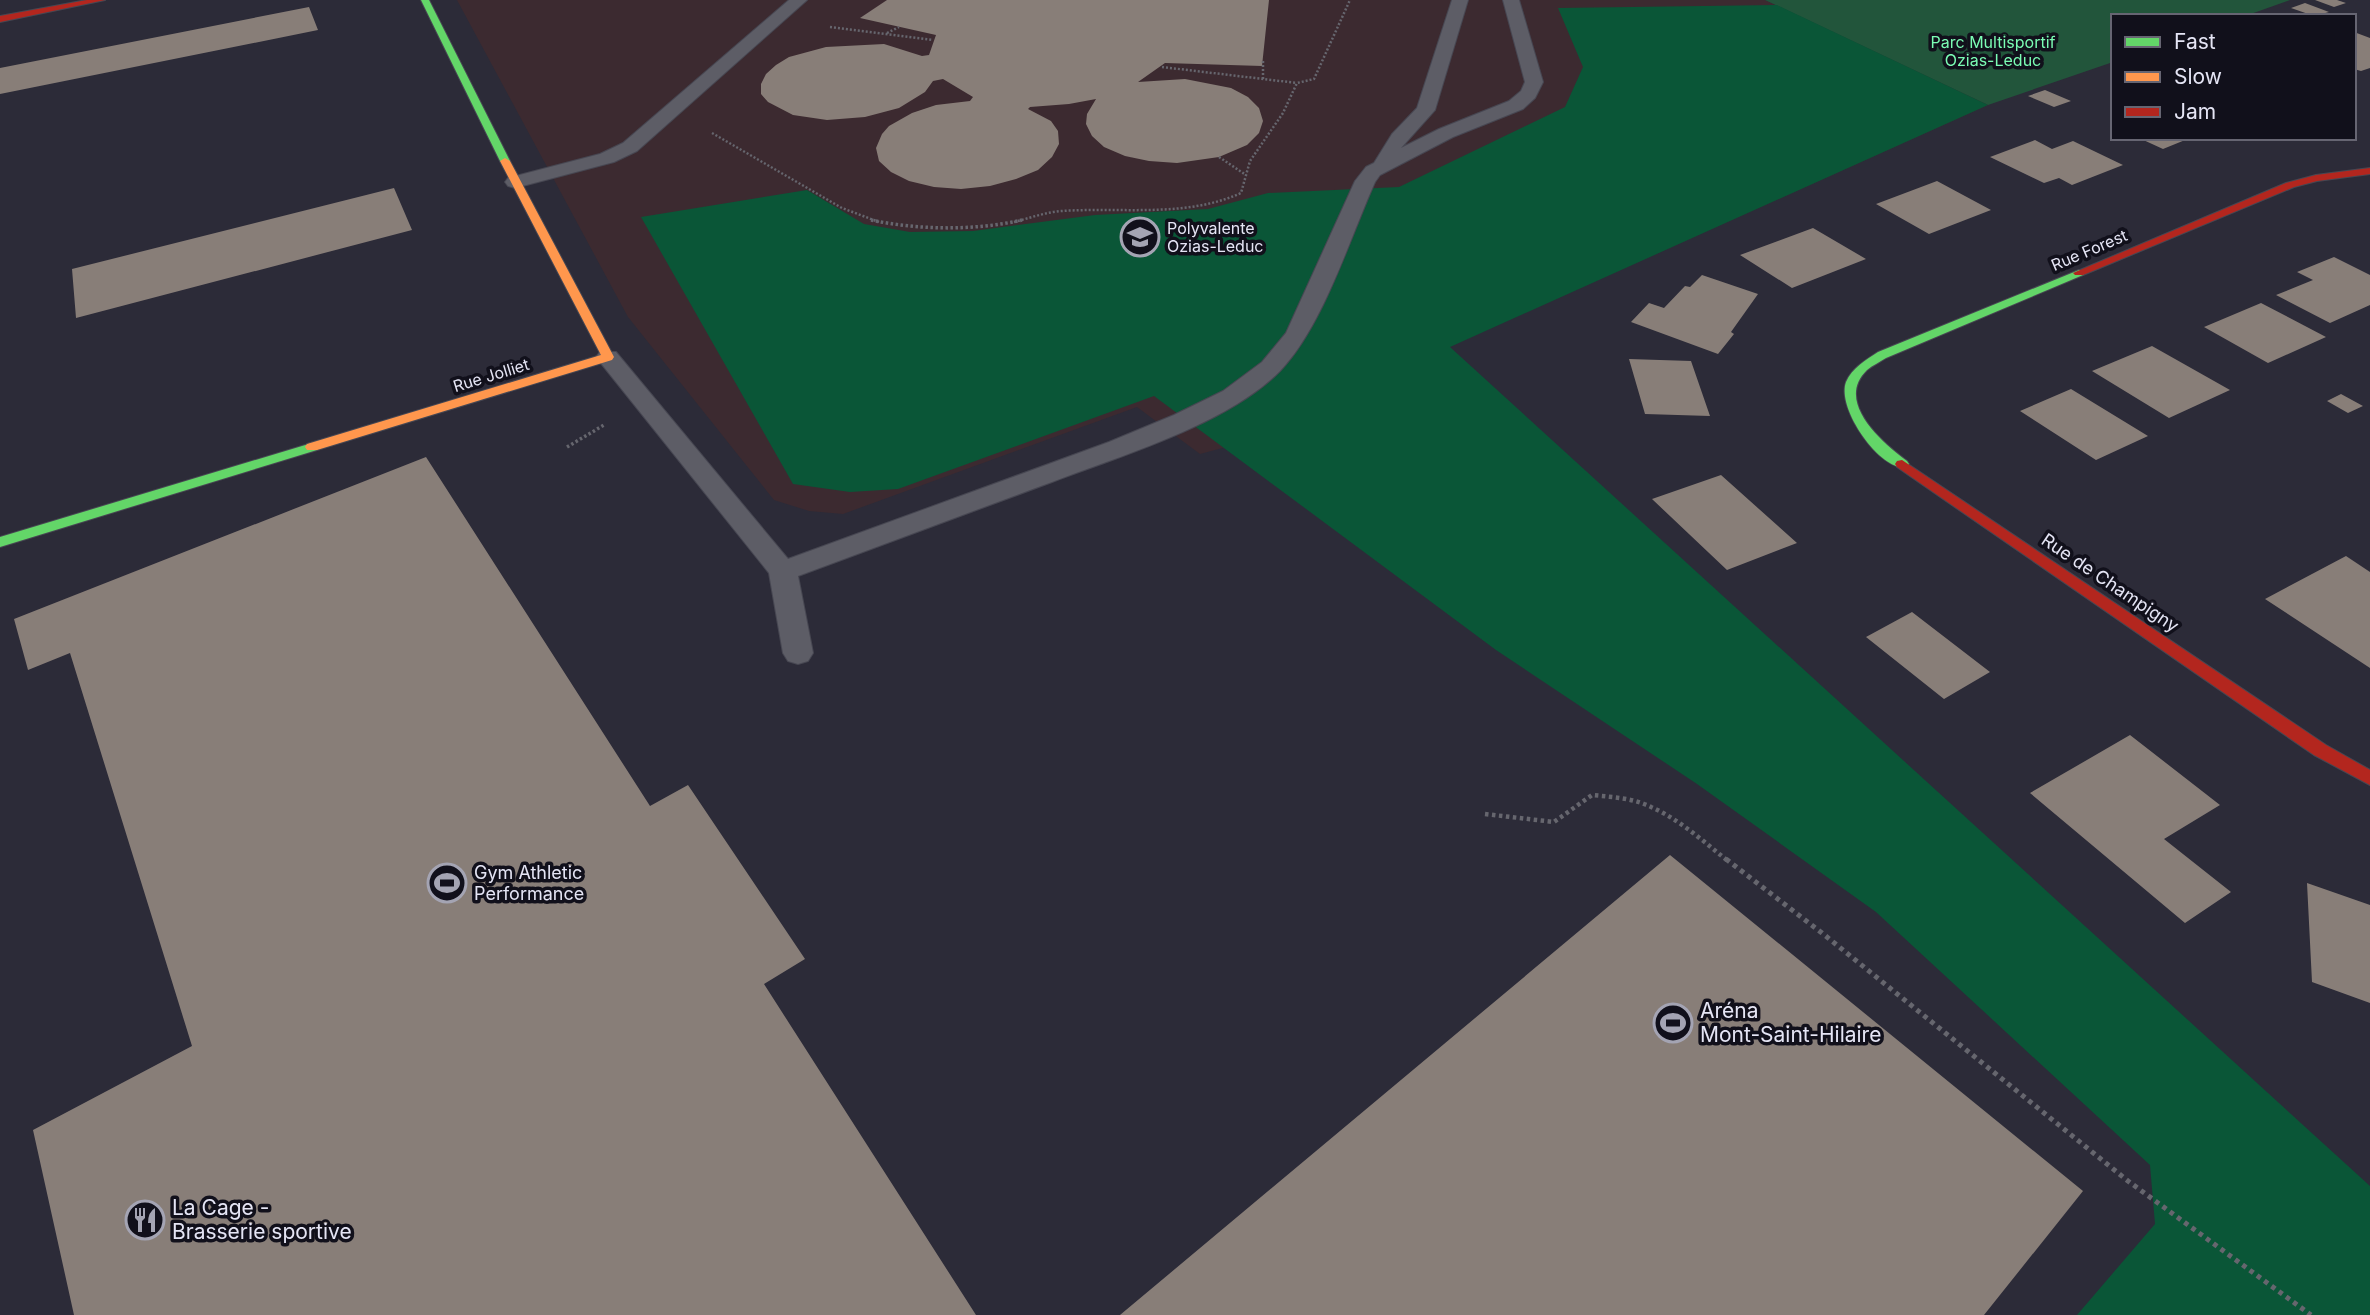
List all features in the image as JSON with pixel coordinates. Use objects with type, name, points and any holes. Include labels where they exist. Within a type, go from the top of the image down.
[{"type":"street","points":[[0,19],[101,0]]},
{"type":"street","points":[[425,0],[515,182],[608,357]]},
{"type":"street","name":"Rue Forest","points":[[1849,400],[1852,380],[1866,364],[1878,357],[2290,185],[2316,178],[2370,171]]},
{"type":"street","name":"Rue Jolliet","points":[[0,542],[608,357]]},
{"type":"street","name":"Rue de Champigny","points":[[1849,400],[1857,423],[1892,457],[2320,750],[2370,778]]},
{"type":"lane","points":[[515,182],[607,158],[630,148],[799,0]]},
{"type":"lane","points":[[783,571],[1118,448],[1182,421],[1231,396],[1270,367],[1297,335],[1365,181],[1399,138],[1426,110],[1460,0]]},
{"type":"lane","points":[[1379,166],[1446,133],[1516,104],[1529,94],[1534,82],[1510,0]]},
{"type":"lane","points":[[608,357],[783,571],[798,653]]},
{"type":"path","points":[[1162,67],[1297,83],[1314,79],[1350,0]]},
{"type":"path","points":[[818,26],[933,40]]},
{"type":"path","points":[[886,34],[899,27]]},
{"type":"path","points":[[1263,61],[1263,79]]},
{"type":"path","points":[[1189,70],[1191,64]]},
{"type":"path","points":[[710,133],[723,137],[866,219],[911,227],[972,227],[1082,209],[1171,209],[1205,205],[1241,193],[1250,161],[1283,113],[1297,83]]},
{"type":"path","points":[[1219,157],[1246,176]]},
{"type":"path","points":[[1485,814],[1555,822],[1592,795],[1628,799],[1652,807],[1687,829],[1822,933],[2128,1181],[2311,1315]]},
{"type":"shaded area","name":"Polyvalente Ozias-Leduc","points":[[457,0],[1765,0],[1988,105],[1226,447],[1200,454],[1137,407],[843,514],[809,511],[774,500],[628,317]]},
{"type":"green space","name":"Parc Multisportif Ozias-Leduc","points":[[1765,0],[2290,0],[2251,14],[2111,14],[2111,63],[1988,105]]},
{"type":"green space","points":[[1777,5],[1988,105],[1450,347],[2370,1186],[2370,1315],[2077,1315],[2155,1224],[2150,1165],[1876,912],[1697,784],[1496,650],[1154,396],[898,489],[850,492],[793,484],[641,217],[807,190],[864,224],[910,232],[973,231],[1095,215],[1208,209],[1268,193],[1399,187],[1565,107],[1583,67],[1558,8]]},
{"type":"building","points":[[887,0],[1269,0],[1262,66],[1165,63],[1138,82],[1185,79],[1231,88],[1248,97],[1259,108],[1263,121],[1259,133],[1247,145],[1219,157],[1177,163],[1149,161],[1125,156],[1104,147],[1092,136],[1086,124],[1087,114],[1096,99],[1030,107],[1028,109],[1051,121],[1058,131],[1059,144],[1052,157],[1038,170],[990,186],[961,189],[934,187],[909,181],[891,172],[879,161],[876,148],[882,134],[889,126],[912,113],[936,105],[970,101],[973,97],[943,79],[933,81],[925,92],[899,108],[865,117],[827,120],[793,115],[768,102],[761,94],[761,84],[766,74],[776,65],[789,57],[826,47],[884,44],[922,56],[929,55],[936,35],[860,18]]},
{"type":"building","points":[[2315,0],[2337,0],[2346,3],[2334,7]]},
{"type":"building","points":[[2305,3],[2329,12],[2308,14],[2291,8]]},
{"type":"building","points":[[309,7],[318,30],[0,94],[0,68]]},
{"type":"building","points":[[2356,33],[2370,38],[2370,68],[2356,70]]},
{"type":"building","points":[[2045,90],[2071,101],[2054,107],[2028,96]]},
{"type":"building","points":[[2035,140],[2052,149],[2073,141],[2123,165],[2072,185],[2059,178],[2044,183],[1990,157]]},
{"type":"building","points":[[2143,140],[2185,140],[2163,149]]},
{"type":"building","points":[[1937,181],[1991,210],[1929,234],[1876,204]]},
{"type":"building","points":[[394,188],[412,230],[76,318],[72,269]]},
{"type":"building","points":[[1813,228],[1866,259],[1792,288],[1740,255]]},
{"type":"building","points":[[2334,257],[2370,275],[2370,305],[2330,323],[2276,295],[2313,280],[2297,272]]},
{"type":"building","points":[[1702,275],[1758,294],[1731,332],[1734,334],[1718,354],[1631,322],[1649,303],[1664,308],[1685,286],[1690,287]]},
{"type":"building","points":[[2261,303],[2326,337],[2268,363],[2204,327]]},
{"type":"building","points":[[2152,346],[2230,390],[2169,418],[2092,371]]},
{"type":"building","points":[[1629,359],[1691,361],[1710,416],[1645,414]]},
{"type":"building","points":[[2071,389],[2148,436],[2096,460],[2020,411]]},
{"type":"building","points":[[2341,394],[2363,406],[2348,413],[2327,401]]},
{"type":"building","name":"Gym Athletic Performance","points":[[426,457],[650,806],[688,785],[805,959],[764,984],[976,1315],[74,1315],[33,1130],[192,1046],[70,653],[28,670],[14,619]]},
{"type":"building","points":[[1721,475],[1797,543],[1727,570],[1652,499]]},
{"type":"building","points":[[2346,556],[2370,572],[2370,668],[2265,599]]},
{"type":"building","points":[[1912,612],[1990,672],[1944,699],[1866,637]]},
{"type":"building","points":[[2130,735],[2220,805],[2164,839],[2231,892],[2185,923],[2030,793]]},
{"type":"building","name":"Aréna Mont-Saint-Hilaire","points":[[1670,855],[2083,1191],[1984,1315],[1120,1315]]},
{"type":"building","points":[[2307,883],[2370,905],[2370,1003],[2312,982]]},
{"type":"traffic: fast","points":[[425,0],[505,161]]},
{"type":"traffic: fast","points":[[1902,464],[1873,440],[1853,411],[1850,396],[1853,381],[1863,367],[1882,355],[2079,273]]},
{"type":"traffic: fast","points":[[0,542],[312,447]]},
{"type":"traffic: slow","points":[[312,447],[608,357],[505,161]]},
{"type":"traffic: jam","points":[[0,19],[101,0]]},
{"type":"traffic: jam","points":[[2079,273],[2290,185],[2316,178],[2370,171]]},
{"type":"traffic: jam","points":[[1902,464],[2320,750],[2370,778]]},
{"type":"place","name":"Polyvalente Ozias-Leduc","points":[[1140,237]]},
{"type":"place","name":"Gym Athletic Performance","points":[[447,883]]},
{"type":"place","name":"Aréna Mont-Saint-Hilaire","points":[[1673,1023]]},
{"type":"place","name":"La Cage - Brasserie sportive","points":[[145,1220]]}]
